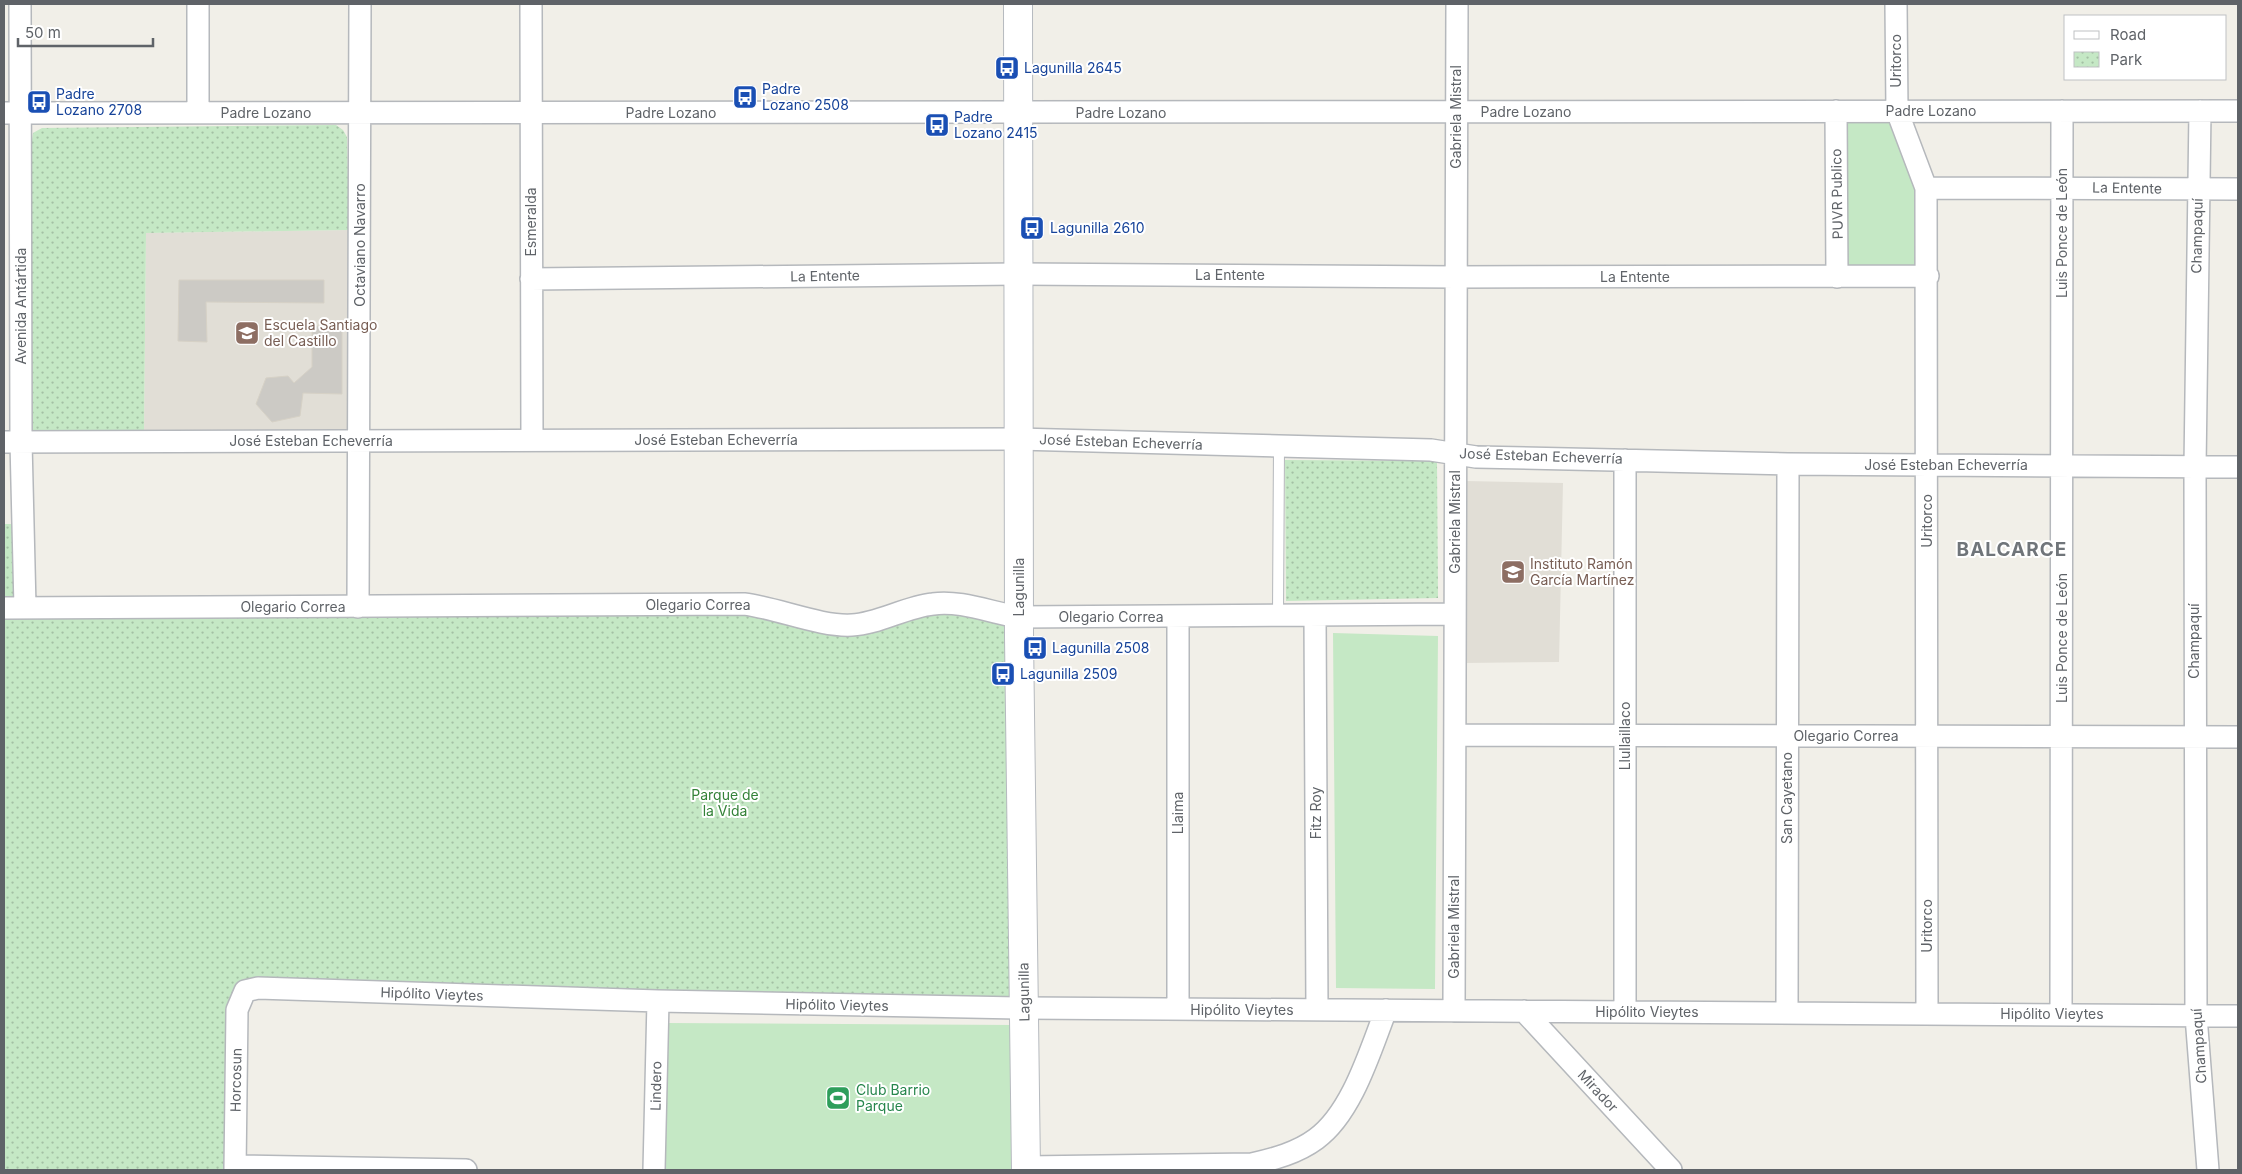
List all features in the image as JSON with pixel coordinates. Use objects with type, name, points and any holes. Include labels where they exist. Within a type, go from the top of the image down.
[{"type":"main road","name":"Lagunilla","points":[[1018,4],[1019,617],[1026,1168]]},
{"type":"street","name":"Avenida Antártida","points":[[14,608],[12,113],[20,4]]},
{"type":"street","points":[[198,4],[198,113]]},
{"type":"street","name":"Octaviano Navarro","points":[[358,607],[360,4]]},
{"type":"street","name":"Esmeralda","points":[[531,4],[532,440]]},
{"type":"street","name":"Gabriela Mistral","points":[[1454,1011],[1457,4]]},
{"type":"street","name":"Uritorco","points":[[1896,4],[1897,112],[1926,188],[1928,276],[1927,1014]]},
{"type":"street","name":"Luis Ponce de León","points":[[2061,1014],[2062,111]]},
{"type":"street","name":"Champaquí","points":[[2200,111],[2195,467],[2196,1016],[2208,1170]]},
{"type":"street","name":"Padre Lozano","points":[[12,113],[2238,111]]},
{"type":"street","name":"PUVR Publico","points":[[1836,112],[1837,277]]},
{"type":"street","name":"La Entente","points":[[1926,188],[2238,189]]},
{"type":"street","name":"La Entente","points":[[532,279],[1019,274],[1456,277],[1928,276]]},
{"type":"street","name":"José Esteban Echeverría","points":[[12,442],[1018,439],[1431,450],[1476,457],[1788,464],[2238,467]]},
{"type":"street","name":"Llullaillaco","points":[[1625,460],[1625,1012]]},
{"type":"street","name":"San Cayetano","points":[[1787,1013],[1788,464]]},
{"type":"street","name":"Olegario Correa","points":[[14,608],[744,604],[762,606],[833,624],[852,626],[870,622],[909,608],[935,603],[955,604],[1019,617],[1455,614]]},
{"type":"street","name":"Fitz Roy","points":[[1315,615],[1317,1010]]},
{"type":"street","name":"Llaima","points":[[1178,616],[1178,1009]]},
{"type":"street","name":"Olegario Correa","points":[[1455,735],[2238,737]]},
{"type":"street","name":"Hipólito Vieytes","points":[[245,991],[258,988],[658,1001],[1024,1008],[2238,1016]]},
{"type":"street","name":"Horcosun","points":[[235,1168],[237,1010],[245,991]]},
{"type":"street","name":"Lindero","points":[[654,1170],[658,1001]]},
{"type":"street","points":[[1026,1168],[1252,1164],[1273,1160],[1301,1148],[1316,1139],[1331,1125],[1348,1099],[1386,1010]]},
{"type":"street","name":"Mirador","points":[[1524,1011],[1672,1170]]},
{"type":"street","points":[[235,1168],[466,1170]]},
{"type":"lane","points":[[1278,615],[1279,446]]},
{"type":"shaded area","name":"Escuela Santiago del Castillo","points":[[349,230],[351,434],[144,434],[146,233]]},
{"type":"shaded area","name":"Instituto Ramón García Martínez","points":[[1466,481],[1563,483],[1559,662],[1465,663]]},
{"type":"green space","points":[[1889,119],[1918,196],[1920,269],[1845,270],[1843,120]]},
{"type":"green space","points":[[336,125],[343,130],[347,137],[349,230],[146,233],[144,434],[31,432],[31,145],[33,133],[42,128]]},
{"type":"green space","points":[[1285,460],[1437,461],[1438,598],[1286,601]]},
{"type":"green space","name":"Parque de la Vida","points":[[4,524],[22,524],[25,607],[744,604],[833,624],[909,608],[1019,617],[1024,1008],[245,991],[235,1170],[4,1170]]},
{"type":"green space","points":[[1333,633],[1438,636],[1435,989],[1336,988]]},
{"type":"green space","name":"Club Barrio Parque","points":[[664,1023],[1013,1025],[1012,1170],[663,1170]]},
{"type":"building","points":[[179,280],[324,280],[324,303],[206,302],[207,342],[178,341]]},
{"type":"building","points":[[312,326],[342,326],[342,394],[303,393],[300,416],[272,422],[256,404],[266,378],[288,376],[294,383],[312,367]]},
{"type":"place","name":"Lagunilla 2645","points":[[1007,68]]},
{"type":"place","name":"Padre Lozano 2508","points":[[745,97]]},
{"type":"place","name":"Padre Lozano 2708","points":[[39,102]]},
{"type":"place","name":"Padre Lozano 2415","points":[[937,125]]},
{"type":"place","name":"Lagunilla 2610","points":[[1032,228]]},
{"type":"place","name":"Escuela Santiago del Castillo","points":[[247,333]]},
{"type":"place","name":"Instituto Ramón García Martínez","points":[[1513,572]]},
{"type":"place","name":"Lagunilla 2508","points":[[1035,648]]},
{"type":"place","name":"Lagunilla 2509","points":[[1003,674]]},
{"type":"place","name":"Club Barrio Parque","points":[[838,1098]]},
{"type":"district","name":"BALCARCE","points":[[2012,549]]}]
